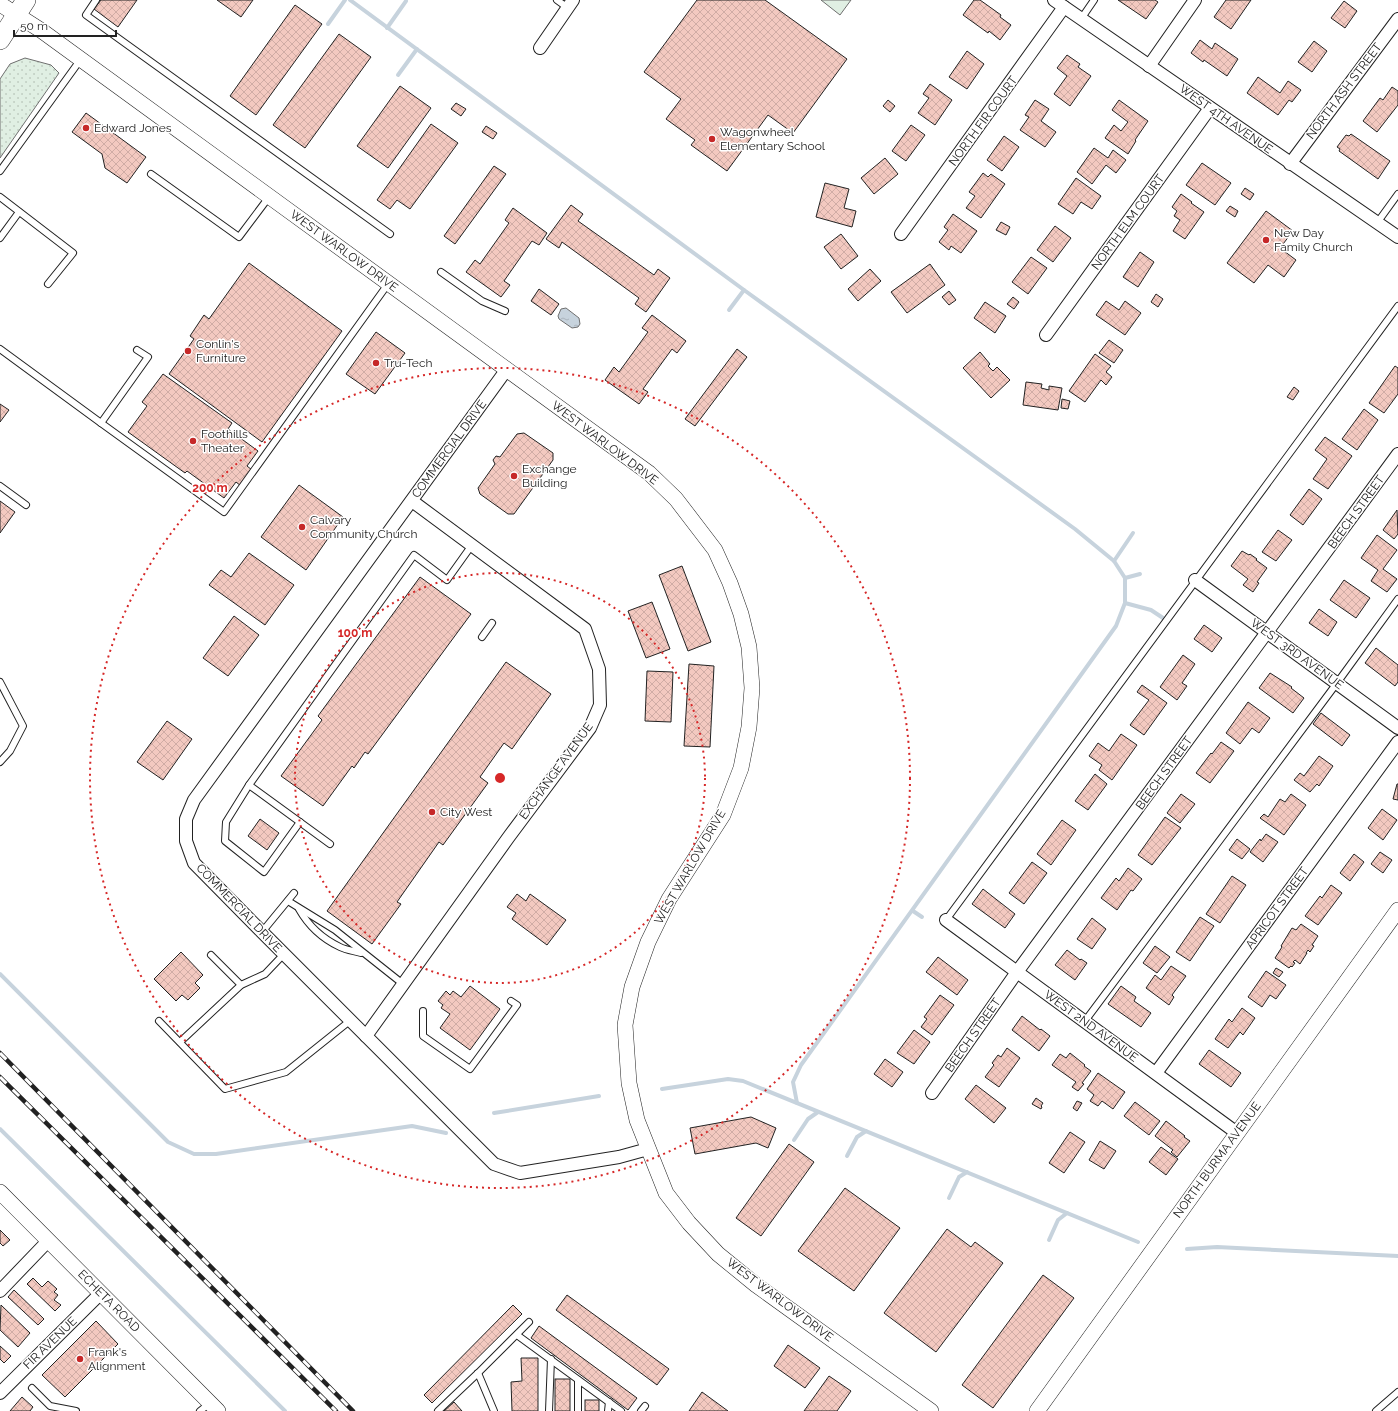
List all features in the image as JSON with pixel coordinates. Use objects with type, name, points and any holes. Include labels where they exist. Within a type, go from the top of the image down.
[{"type":"main road","points":[[0,40],[22,7]]},
{"type":"street","points":[[1149,66],[1195,0]]},
{"type":"street","name":"WEST 4TH AVENUE","points":[[1059,3],[1290,164],[1398,237]]},
{"type":"street","name":"NORTH FIR COURT","points":[[901,234],[1059,3]]},
{"type":"street","name":"WEST WARLOW DRIVE","points":[[0,4],[22,7],[81,59],[649,473],[676,499],[714,550],[730,583],[741,614],[749,647],[752,688],[749,727],[741,768],[723,815],[669,899],[648,942],[632,987],[625,1025],[629,1083],[637,1120],[666,1193],[689,1223],[718,1254],[756,1285],[931,1411]]},
{"type":"street","points":[[540,48],[571,4]]},
{"type":"street","name":"NORTH ASH STREET","points":[[1290,164],[1398,19]]},
{"type":"street","name":"NORTH ELM COURT","points":[[1046,335],[1210,108]]},
{"type":"street","name":"COMMERCIAL DRIVE","points":[[507,369],[194,800],[186,819],[186,841],[194,863],[494,1164],[520,1173],[619,1156],[648,1149]]},
{"type":"street","name":"BEECH STREET","points":[[932,1093],[1017,972],[1398,454]]},
{"type":"street","name":"EXCHANGE AVENUE","points":[[366,1036],[508,838],[590,728],[600,705],[599,669],[585,628],[412,501]]},
{"type":"street","name":"WEST 3RD AVENUE","points":[[1195,580],[1398,728]]},
{"type":"street","name":"APRICOT STREET","points":[[1156,1073],[1398,742]]},
{"type":"street","name":"NORTH BURMA AVENUE","points":[[1037,1411],[1398,910]]},
{"type":"street","name":"WEST 2ND AVENUE","points":[[946,920],[1237,1133]]},
{"type":"street","name":"ECHETA ROAD","points":[[0,1192],[101,1293],[209,1408]]},
{"type":"street","points":[[0,1291],[48,1241]]},
{"type":"street","name":"FIR AVENUE","points":[[0,1393],[101,1293]]},
{"type":"lane","points":[[96,0],[86,15],[390,234]]},
{"type":"lane","points":[[557,0],[571,4]]},
{"type":"lane","points":[[1081,19],[1094,0]]},
{"type":"lane","points":[[0,171],[81,59]]},
{"type":"lane","points":[[151,174],[239,237],[270,196]]},
{"type":"lane","points":[[1377,223],[1398,194]]},
{"type":"lane","points":[[0,197],[73,253],[48,284]]},
{"type":"lane","points":[[0,238],[19,212]]},
{"type":"lane","points":[[441,272],[482,301],[506,311]]},
{"type":"lane","points":[[0,349],[224,512],[388,283]]},
{"type":"lane","points":[[946,920],[1398,306]]},
{"type":"lane","points":[[102,423],[148,357],[138,350]]},
{"type":"lane","points":[[0,486],[26,505]]},
{"type":"lane","points":[[300,822],[264,872],[225,841],[226,822],[249,785],[414,555],[447,580],[472,545]]},
{"type":"lane","points":[[1085,1021],[1398,599]]},
{"type":"lane","points":[[482,637],[492,623]]},
{"type":"lane","points":[[0,682],[23,726],[10,751],[0,762]]},
{"type":"lane","points":[[249,785],[330,844]]},
{"type":"lane","points":[[262,932],[294,893]]},
{"type":"lane","points":[[288,901],[335,930],[403,984]]},
{"type":"lane","points":[[298,907],[304,918],[320,934],[341,948],[365,954]]},
{"type":"lane","points":[[180,1042],[241,985],[264,974],[284,954]]},
{"type":"lane","points":[[211,955],[241,985]]},
{"type":"lane","points":[[423,1011],[423,1036],[470,1069],[517,1005],[511,1001]]},
{"type":"lane","points":[[159,1021],[225,1089],[286,1072],[351,1020]]},
{"type":"lane","points":[[438,1411],[529,1322]]},
{"type":"lane","points":[[517,1335],[621,1411]]},
{"type":"lane","points":[[549,1411],[551,1359]]},
{"type":"lane","points":[[478,1373],[494,1411]]},
{"type":"lane","points":[[578,1380],[578,1411]]},
{"type":"lane","points":[[32,1388],[50,1406],[76,1411]]},
{"type":"lane","points":[[1376,1411],[1398,1392]]},
{"type":"lane","points":[[608,1411],[609,1402]]},
{"type":"green space","points":[[821,0],[851,0],[840,15]]},
{"type":"green space","points":[[25,58],[51,65],[59,73],[0,158],[0,79],[10,64]]},
{"type":"water","points":[[566,308],[579,318],[580,324],[578,327],[572,328],[559,319],[558,316],[561,309]]},
{"type":"building","points":[[101,0],[137,0],[118,27],[94,9]]},
{"type":"building","points":[[217,0],[253,0],[241,17]]},
{"type":"building","points":[[697,0],[765,0],[847,59],[793,133],[768,115],[727,171],[691,145],[695,140],[666,119],[681,99],[644,72]]},
{"type":"building","points":[[974,0],[980,0],[1001,15],[1000,17],[1011,25],[1000,40],[989,31],[988,33],[963,15]]},
{"type":"building","points":[[1118,0],[1155,0],[1158,2],[1146,19]]},
{"type":"building","points":[[1226,0],[1251,0],[1231,29],[1214,17]]},
{"type":"building","points":[[1344,1],[1357,11],[1345,28],[1331,18]]},
{"type":"building","points":[[295,5],[322,24],[256,115],[230,96]]},
{"type":"building","points":[[339,34],[371,57],[305,148],[273,125]]},
{"type":"building","points":[[1200,40],[1212,49],[1215,43],[1238,59],[1227,76],[1191,53]]},
{"type":"building","points":[[1314,41],[1327,51],[1312,72],[1298,62]]},
{"type":"building","points":[[967,51],[984,64],[967,89],[949,77]]},
{"type":"building","points":[[1067,55],[1080,64],[1078,67],[1091,76],[1070,106],[1054,94],[1067,76],[1057,68]]},
{"type":"building","points":[[1258,77],[1280,93],[1288,81],[1301,90],[1292,102],[1289,100],[1278,115],[1247,93]]},
{"type":"building","points":[[930,84],[952,100],[935,125],[918,113],[929,98],[923,94]]},
{"type":"building","points":[[400,86],[431,108],[388,168],[357,146]]},
{"type":"building","points":[[1392,87],[1398,91],[1398,105],[1377,132],[1363,121],[1380,98],[1383,100]]},
{"type":"building","points":[[888,100],[895,106],[890,112],[883,106]]},
{"type":"building","points":[[1035,100],[1049,109],[1041,121],[1056,132],[1045,147],[1020,130],[1029,117],[1025,115]]},
{"type":"building","points":[[1119,100],[1148,121],[1135,140],[1136,141],[1128,154],[1105,138],[1114,125],[1121,131],[1128,122],[1112,110]]},
{"type":"building","points":[[456,103],[466,109],[461,116],[451,109]]},
{"type":"building","points":[[86,113],[146,157],[127,183],[105,168],[102,154],[72,132]]},
{"type":"building","points":[[431,124],[458,143],[410,209],[397,200],[390,209],[377,200]]},
{"type":"building","points":[[911,125],[925,135],[906,161],[892,151]]},
{"type":"building","points":[[486,126],[497,133],[493,139],[482,132]]},
{"type":"building","points":[[1351,134],[1390,161],[1378,179],[1339,151],[1340,149],[1337,147],[1346,135],[1349,136]]},
{"type":"building","points":[[1004,136],[1019,147],[1002,171],[987,160]]},
{"type":"building","points":[[1094,148],[1108,158],[1113,150],[1126,160],[1116,173],[1106,165],[1092,184],[1077,172]]},
{"type":"building","points":[[885,158],[898,174],[874,194],[861,178]]},
{"type":"building","points":[[1202,163],[1231,183],[1215,205],[1186,185]]},
{"type":"building","points":[[494,166],[506,174],[455,244],[444,236]]},
{"type":"building","points":[[983,173],[988,177],[991,174],[1005,184],[981,218],[966,208],[975,196],[969,192]]},
{"type":"building","points":[[1076,178],[1101,196],[1092,209],[1081,202],[1073,214],[1058,204]]},
{"type":"building","points":[[825,183],[849,189],[844,208],[856,211],[852,227],[816,217]]},
{"type":"building","points":[[1245,188],[1254,194],[1250,200],[1241,194]]},
{"type":"building","points":[[1181,194],[1204,212],[1185,239],[1173,231],[1180,220],[1174,216],[1177,211],[1172,207]]},
{"type":"building","points":[[571,205],[583,214],[578,221],[654,275],[658,269],[670,278],[646,312],[635,304],[639,298],[562,242],[559,248],[546,239]]},
{"type":"building","points":[[1230,206],[1238,211],[1235,217],[1226,211]]},
{"type":"building","points":[[513,208],[547,233],[539,245],[532,241],[504,281],[510,285],[501,297],[466,272],[475,260],[480,264],[509,223],[505,220]]},
{"type":"building","name":"New Day Family Church","points":[[1266,211],[1293,231],[1280,248],[1296,260],[1284,277],[1268,265],[1254,283],[1227,263]]},
{"type":"building","points":[[953,214],[977,231],[961,253],[951,246],[949,250],[939,242],[948,230],[944,227]]},
{"type":"building","points":[[1001,222],[1010,227],[1006,235],[996,230]]},
{"type":"building","points":[[1055,226],[1071,238],[1053,262],[1037,250]]},
{"type":"building","points":[[841,234],[858,256],[841,269],[824,247]]},
{"type":"building","points":[[1140,252],[1154,262],[1138,287],[1123,277]]},
{"type":"building","points":[[1031,257],[1047,268],[1028,294],[1012,282]]},
{"type":"building","points":[[249,263],[342,331],[262,442],[169,374],[194,339],[190,336],[204,315],[209,319]]},
{"type":"building","points":[[930,264],[945,285],[907,313],[891,292]]},
{"type":"building","points":[[870,269],[881,281],[858,301],[848,289]]},
{"type":"building","points":[[539,289],[559,304],[551,315],[531,301]]},
{"type":"building","points":[[949,291],[956,300],[949,305],[942,297]]},
{"type":"building","points":[[1156,294],[1163,299],[1158,307],[1151,302]]},
{"type":"building","points":[[1013,297],[1019,302],[1014,309],[1007,304]]},
{"type":"building","points":[[1106,301],[1119,310],[1125,301],[1141,313],[1125,335],[1096,315]]},
{"type":"building","points":[[985,302],[1006,316],[995,333],[974,318]]},
{"type":"building","points":[[652,315],[686,341],[677,353],[672,349],[643,389],[648,392],[639,404],[605,380],[614,367],[619,372],[648,332],[642,328]]},
{"type":"building","name":"Tru-Tech","points":[[376,332],[405,353],[375,394],[346,374]]},
{"type":"building","points":[[1109,340],[1123,350],[1114,363],[1099,353]]},
{"type":"building","points":[[737,349],[747,357],[695,426],[685,419]]},
{"type":"building","points":[[980,352],[990,364],[988,366],[993,371],[997,367],[1010,380],[991,398],[963,368]]},
{"type":"building","points":[[1095,354],[1111,366],[1106,372],[1112,377],[1106,385],[1101,380],[1085,402],[1069,391]]},
{"type":"building","points":[[1395,366],[1398,368],[1398,394],[1384,413],[1369,403]]},
{"type":"building","name":"Foothills Theater","points":[[163,374],[232,423],[228,429],[258,451],[247,466],[252,470],[241,486],[236,482],[224,498],[187,471],[185,473],[128,432],[147,406],[142,402]]},
{"type":"building","points":[[1026,382],[1042,384],[1041,388],[1049,390],[1049,386],[1062,388],[1058,410],[1023,405]]},
{"type":"building","points":[[1294,387],[1299,391],[1293,400],[1287,397]]},
{"type":"building","points":[[1062,399],[1070,401],[1068,409],[1061,408]]},
{"type":"building","points":[[0,404],[9,410],[0,422]]},
{"type":"building","points":[[1364,409],[1378,420],[1357,450],[1342,439]]},
{"type":"building","name":"Exchange Building","points":[[524,433],[553,453],[553,460],[514,514],[508,514],[480,494],[478,488],[495,464],[493,460],[496,456],[500,457],[517,434]]},
{"type":"building","points":[[1325,437],[1352,456],[1328,489],[1313,479],[1327,459],[1315,450]]},
{"type":"building","name":"Calvary Community Church","points":[[299,485],[343,517],[306,570],[261,537]]},
{"type":"building","points":[[1309,489],[1322,499],[1303,525],[1290,515]]},
{"type":"building","points":[[0,501],[15,512],[0,533]]},
{"type":"building","points":[[1397,510],[1398,534],[1394,539],[1383,530]]},
{"type":"building","points":[[1278,530],[1292,540],[1276,561],[1262,552]]},
{"type":"building","points":[[1377,535],[1397,550],[1383,569],[1397,579],[1387,592],[1371,581],[1378,570],[1361,558]]},
{"type":"building","points":[[1242,551],[1249,555],[1250,554],[1267,568],[1257,582],[1259,583],[1253,592],[1243,585],[1248,579],[1231,566]]},
{"type":"building","points":[[249,553],[294,585],[265,625],[209,585],[221,570],[231,577]]},
{"type":"building","points":[[682,566],[711,642],[688,651],[659,575]]},
{"type":"building","points":[[420,577],[471,614],[368,754],[365,752],[354,768],[352,766],[323,806],[281,776],[322,720],[318,716]]},
{"type":"building","points":[[1344,580],[1370,598],[1356,618],[1330,600]]},
{"type":"building","points":[[652,602],[670,649],[646,658],[628,611]]},
{"type":"building","points":[[1319,609],[1337,622],[1328,636],[1309,623]]},
{"type":"building","points":[[234,616],[259,635],[228,676],[203,658]]},
{"type":"building","points":[[1204,625],[1222,638],[1212,652],[1194,639]]},
{"type":"building","points":[[1376,648],[1398,665],[1398,682],[1395,686],[1365,663]]},
{"type":"building","points":[[1183,655],[1195,664],[1182,683],[1187,686],[1177,700],[1160,687]]},
{"type":"building","name":"City West","points":[[506,662],[551,694],[512,749],[504,743],[480,777],[488,783],[443,845],[439,842],[397,902],[401,904],[372,944],[327,911]]},
{"type":"building","points":[[689,664],[714,666],[710,747],[684,746]]},
{"type":"building","points":[[647,671],[673,672],[671,722],[645,721]]},
{"type":"building","points":[[1270,673],[1292,687],[1291,688],[1304,698],[1293,713],[1259,688]]},
{"type":"building","points":[[1142,685],[1167,703],[1144,735],[1130,725],[1149,700],[1137,692]]},
{"type":"building","points":[[1248,702],[1270,718],[1259,733],[1252,728],[1240,744],[1226,733]]},
{"type":"building","points":[[1321,713],[1350,735],[1342,746],[1313,724]]},
{"type":"building","points":[[167,721],[192,739],[163,780],[137,762]]},
{"type":"building","points":[[1121,734],[1137,745],[1112,780],[1099,770],[1102,765],[1089,756],[1098,743],[1109,751]]},
{"type":"building","points":[[1221,742],[1234,751],[1210,783],[1196,773]]},
{"type":"building","points":[[1319,756],[1333,766],[1319,786],[1317,784],[1310,792],[1294,780],[1300,773],[1304,776]]},
{"type":"building","points":[[1095,774],[1107,784],[1088,810],[1075,801]]},
{"type":"building","points":[[1398,784],[1398,800],[1393,799]]},
{"type":"building","points":[[1181,794],[1195,804],[1180,823],[1167,813]]},
{"type":"building","points":[[1291,794],[1306,805],[1284,835],[1260,818],[1264,814],[1268,817],[1280,799],[1285,802]]},
{"type":"building","points":[[1382,809],[1397,820],[1383,840],[1368,828]]},
{"type":"building","points":[[1165,817],[1181,828],[1152,865],[1138,855]]},
{"type":"building","points":[[260,819],[279,833],[267,850],[248,836]]},
{"type":"building","points":[[1062,820],[1076,830],[1051,865],[1037,854]]},
{"type":"building","points":[[1266,834],[1278,842],[1263,862],[1250,852]]},
{"type":"building","points":[[1237,839],[1250,849],[1242,859],[1229,850]]},
{"type":"building","points":[[1380,852],[1392,860],[1383,873],[1371,864]]},
{"type":"building","points":[[1354,854],[1364,862],[1350,881],[1340,873]]},
{"type":"building","points":[[1032,862],[1047,873],[1024,904],[1009,893]]},
{"type":"building","points":[[1128,868],[1142,879],[1133,891],[1131,890],[1117,910],[1101,898],[1116,878],[1119,881]]},
{"type":"building","points":[[1232,876],[1246,885],[1220,923],[1206,914]]},
{"type":"building","points":[[1331,885],[1342,893],[1318,925],[1305,916],[1320,896],[1322,898]]},
{"type":"building","points":[[983,889],[1015,914],[1005,928],[972,904]]},
{"type":"building","points":[[517,894],[526,901],[530,894],[566,920],[547,945],[512,919],[516,913],[507,907]]},
{"type":"building","points":[[1200,917],[1214,926],[1190,961],[1176,952]]},
{"type":"building","points":[[1092,918],[1106,929],[1092,949],[1077,939]]},
{"type":"building","points":[[1301,924],[1318,936],[1312,945],[1314,946],[1310,952],[1308,950],[1300,964],[1295,960],[1292,967],[1291,966],[1289,968],[1275,958],[1292,928],[1296,930]]},
{"type":"building","points":[[1155,946],[1170,957],[1157,973],[1143,963]]},
{"type":"building","points":[[1067,950],[1080,960],[1081,959],[1087,963],[1075,980],[1055,965]]},
{"type":"building","points":[[181,952],[203,975],[195,983],[200,988],[188,1000],[182,995],[176,1001],[154,979]]},
{"type":"building","points":[[938,957],[968,980],[957,995],[926,972]]},
{"type":"building","points":[[1171,966],[1186,976],[1172,995],[1174,997],[1169,1005],[1146,988],[1155,975],[1161,980]]},
{"type":"building","points":[[1276,968],[1283,972],[1279,977],[1273,973]]},
{"type":"building","points":[[1266,971],[1286,985],[1276,999],[1270,995],[1262,1007],[1248,997]]},
{"type":"building","points":[[470,986],[500,1009],[470,1050],[440,1028],[450,1014],[441,1008],[443,1005],[438,1001],[446,991],[450,995],[453,991],[461,997]]},
{"type":"building","points":[[1121,986],[1136,997],[1134,1001],[1151,1013],[1141,1027],[1108,1004]]},
{"type":"building","points":[[940,995],[954,1005],[932,1035],[921,1027],[927,1019],[924,1017]]},
{"type":"building","points":[[1242,1008],[1255,1018],[1243,1035],[1240,1032],[1228,1048],[1215,1039],[1229,1019],[1232,1022]]},
{"type":"building","points":[[1022,1016],[1050,1036],[1039,1051],[1012,1030]]},
{"type":"building","points":[[914,1030],[930,1042],[914,1064],[897,1053]]},
{"type":"building","points":[[1007,1048],[1020,1058],[999,1087],[985,1077],[994,1065],[992,1063],[998,1055],[1001,1057]]},
{"type":"building","points":[[1209,1050],[1241,1073],[1231,1087],[1199,1064]]},
{"type":"building","points":[[1070,1053],[1091,1071],[1082,1083],[1084,1084],[1078,1091],[1072,1087],[1076,1082],[1052,1065],[1060,1054],[1066,1058]]},
{"type":"building","points":[[885,1059],[903,1072],[892,1087],[874,1074]]},
{"type":"building","points":[[1098,1073],[1125,1092],[1113,1109],[1102,1101],[1098,1106],[1090,1101],[1094,1095],[1087,1089]]},
{"type":"building","points":[[976,1085],[1006,1108],[994,1123],[965,1099]]},
{"type":"building","points":[[1036,1098],[1043,1103],[1041,1109],[1032,1104]]},
{"type":"building","points":[[1077,1101],[1082,1103],[1077,1111],[1073,1108]]},
{"type":"building","points":[[1135,1102],[1160,1121],[1149,1135],[1124,1116]]},
{"type":"building","points":[[751,1117],[776,1128],[768,1148],[756,1143],[695,1154],[690,1128]]},
{"type":"building","points":[[1166,1121],[1190,1141],[1177,1157],[1171,1152],[1173,1150],[1155,1136]]},
{"type":"building","points":[[1070,1132],[1085,1142],[1064,1173],[1049,1163]]},
{"type":"building","points":[[1100,1141],[1116,1151],[1104,1169],[1089,1160]]},
{"type":"building","points":[[789,1144],[814,1162],[761,1236],[736,1218]]},
{"type":"building","points":[[1161,1147],[1178,1159],[1166,1175],[1149,1162]]},
{"type":"building","points":[[845,1188],[900,1228],[854,1291],[798,1251]]},
{"type":"building","points":[[947,1229],[971,1247],[975,1242],[1003,1263],[936,1352],[884,1313]]},
{"type":"building","points":[[0,1230],[10,1240],[3,1246],[0,1243]]},
{"type":"building","points":[[1043,1275],[1074,1298],[993,1408],[962,1385]]},
{"type":"building","points":[[33,1278],[42,1287],[48,1281],[57,1289],[54,1292],[58,1295],[54,1300],[61,1305],[55,1311],[27,1284]]},
{"type":"building","points":[[14,1290],[44,1319],[38,1325],[8,1297]]},
{"type":"building","points":[[567,1295],[669,1369],[657,1385],[556,1310]]},
{"type":"building","points":[[1,1305],[30,1333],[18,1347],[0,1330]]},
{"type":"building","points":[[513,1305],[522,1314],[432,1403],[424,1395]]},
{"type":"building","name":"Frank's Alignment","points":[[96,1321],[118,1344],[65,1397],[42,1375]]},
{"type":"building","points":[[539,1326],[637,1398],[628,1410],[531,1338]]},
{"type":"building","points":[[788,1345],[820,1368],[805,1388],[774,1366]]},
{"type":"building","points":[[0,1346],[11,1356],[4,1363],[0,1359]]},
{"type":"building","points":[[521,1358],[538,1358],[538,1411],[512,1411],[511,1382],[522,1381]]},
{"type":"building","points":[[829,1376],[851,1391],[837,1411],[804,1411]]},
{"type":"building","points":[[555,1379],[570,1379],[570,1411],[555,1411]]},
{"type":"building","points":[[702,1392],[728,1411],[689,1411]]},
{"type":"building","points":[[22,1397],[33,1407],[30,1411],[10,1411]]},
{"type":"building","points":[[585,1400],[599,1400],[599,1411],[585,1411]]},
{"type":"building","points":[[454,1402],[462,1411],[444,1411]]},
{"type":"waterway","points":[[328,24],[345,0]]},
{"type":"waterway","points":[[350,0],[744,290],[1075,529],[1114,561],[1125,578],[1125,603],[1116,626],[801,1065],[793,1082],[797,1103]]},
{"type":"waterway","points":[[387,28],[406,1]]},
{"type":"waterway","points":[[398,75],[417,49]]},
{"type":"waterway","points":[[729,310],[744,290]]},
{"type":"waterway","points":[[1114,561],[1133,533]]},
{"type":"waterway","points":[[1125,578],[1140,574]]},
{"type":"waterway","points":[[1125,603],[1151,610],[1163,618]]},
{"type":"waterway","points":[[913,911],[922,917]]},
{"type":"waterway","points":[[0,974],[168,1142],[194,1154],[216,1154],[412,1126],[446,1133]]},
{"type":"waterway","points":[[662,1089],[728,1079],[743,1081],[1138,1242]]},
{"type":"waterway","points":[[494,1113],[599,1096]]},
{"type":"waterway","points":[[794,1140],[808,1119],[818,1112]]},
{"type":"waterway","points":[[0,1129],[285,1411]]},
{"type":"waterway","points":[[847,1156],[857,1137],[866,1131]]},
{"type":"waterway","points":[[949,1198],[959,1177],[967,1172]]},
{"type":"waterway","points":[[1049,1240],[1058,1220],[1067,1213]]},
{"type":"waterway","points":[[1187,1249],[1217,1247],[1398,1256]]},
{"type":"railway","points":[[0,1053],[353,1411]]},
{"type":"railway","points":[[0,1077],[336,1411]]},
{"type":"place","name":"Edward Jones","points":[[86,128]]},
{"type":"place","name":"Wagonwheel Elementary School","points":[[712,139]]},
{"type":"place","name":"New Day Family Church","points":[[1266,240]]},
{"type":"place","name":"Conlin's Furniture","points":[[188,351]]},
{"type":"place","name":"Tru-Tech","points":[[376,363]]},
{"type":"place","name":"Foothills Theater","points":[[193,441]]},
{"type":"place","name":"Exchange Building","points":[[514,476]]},
{"type":"place","name":"Calvary Community Church","points":[[302,527]]},
{"type":"place","name":"City West","points":[[432,812]]},
{"type":"place","name":"Frank's Alignment","points":[[80,1359]]}]
